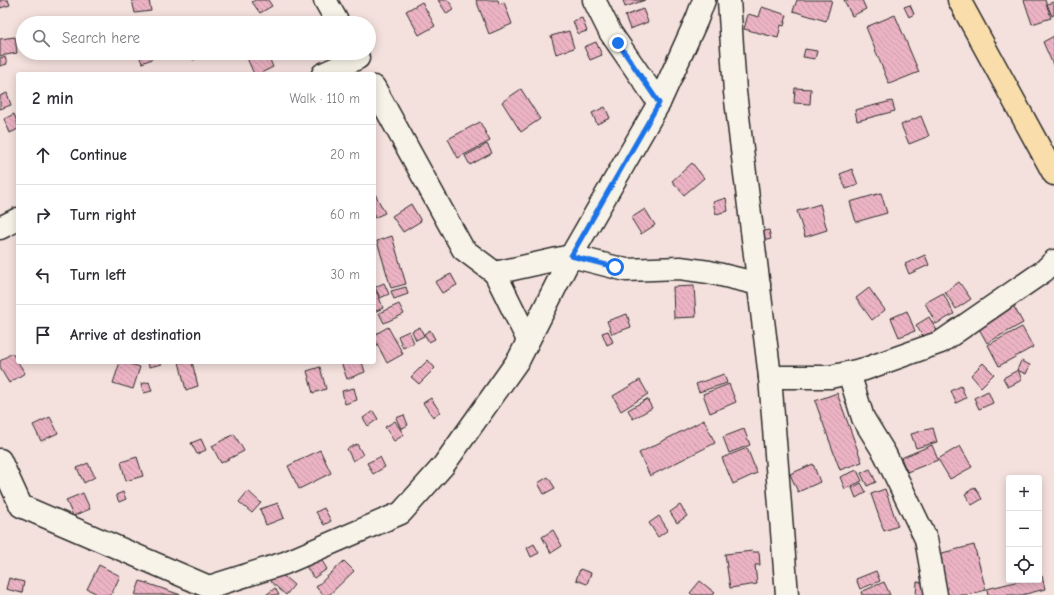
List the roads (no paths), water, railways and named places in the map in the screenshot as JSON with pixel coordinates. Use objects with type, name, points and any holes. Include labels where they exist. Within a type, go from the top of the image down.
[{"type":"highway","points":[[959,0],[1054,174]]},
{"type":"street","points":[[325,0],[334,16]]},
{"type":"street","points":[[594,0],[610,32],[659,103]]},
{"type":"street","points":[[0,460],[21,506],[209,587],[237,586],[285,563],[401,513],[443,466],[519,358],[571,256],[659,103],[704,0]]},
{"type":"street","points":[[729,0],[735,92],[770,377],[787,595]]},
{"type":"street","points":[[329,72],[360,62]]},
{"type":"street","points":[[376,91],[463,249],[495,273],[528,340]]},
{"type":"street","points":[[0,228],[16,219]]},
{"type":"street","points":[[495,273],[571,256],[626,270],[680,268],[709,272],[759,284]]},
{"type":"street","points":[[770,377],[830,377],[865,369],[941,342],[1044,271],[1054,261]]},
{"type":"street","points":[[849,373],[863,418],[885,454],[926,539],[936,595]]}]
